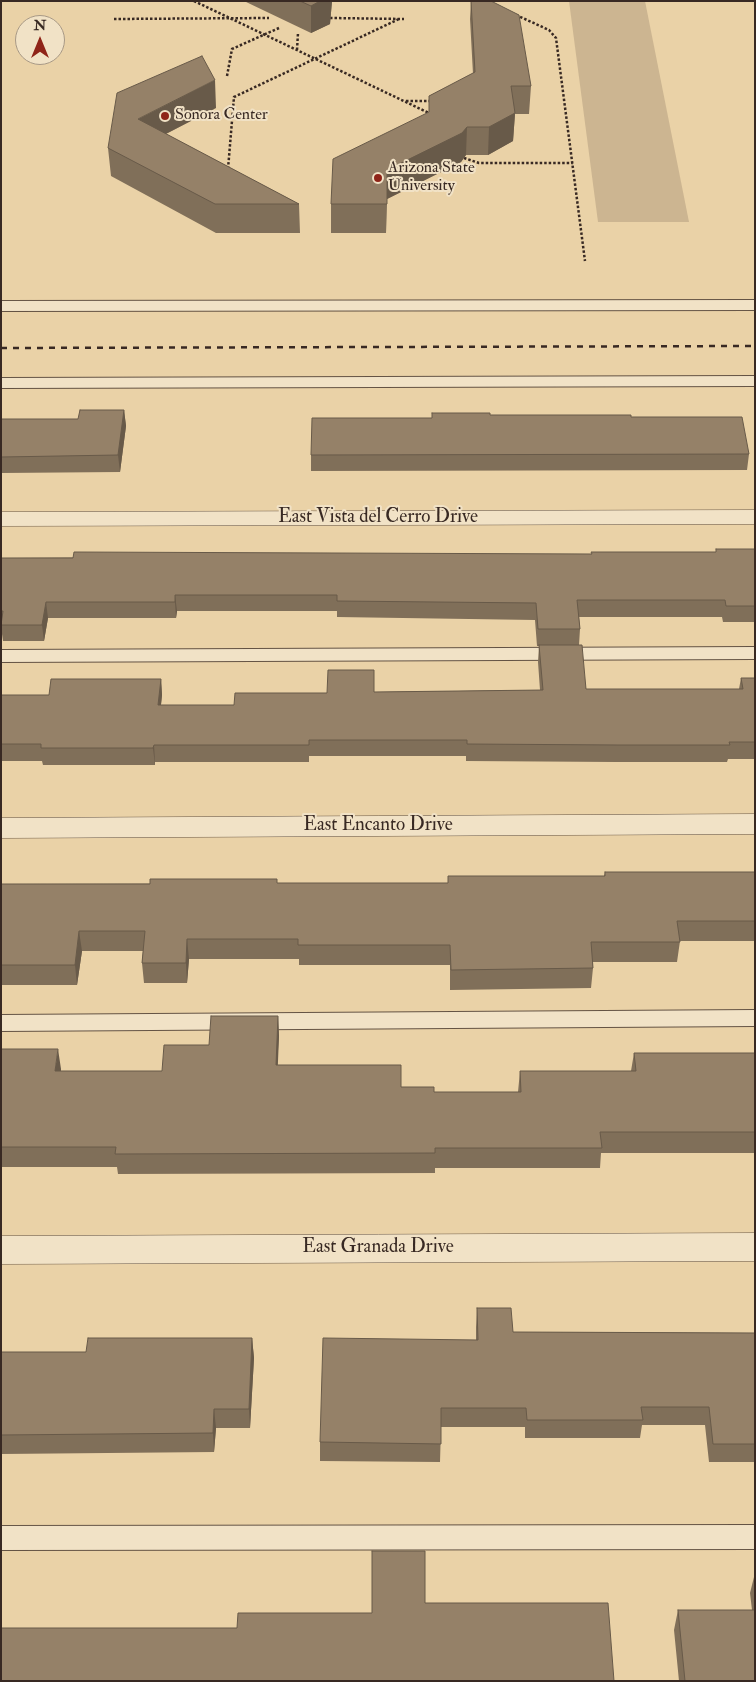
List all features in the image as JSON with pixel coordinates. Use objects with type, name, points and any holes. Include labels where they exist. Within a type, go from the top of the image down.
[{"type":"street","name":"East Vista del Cerro Drive","points":[[1,519],[755,518]]},
{"type":"street","name":"East Encanto Drive","points":[[1,828],[755,824]]},
{"type":"street","name":"East Granada Drive","points":[[1,1250],[755,1247]]},
{"type":"lane","points":[[1,306],[755,305]]},
{"type":"lane","points":[[1,383],[755,381]]},
{"type":"lane","points":[[1,656],[755,653]]},
{"type":"lane","points":[[1,1023],[755,1018]]},
{"type":"lane","points":[[1,1538],[755,1537]]},
{"type":"path","points":[[194,1],[432,115]]},
{"type":"path","points":[[514,13],[549,30],[556,38],[585,261]]},
{"type":"path","points":[[114,19],[269,18]]},
{"type":"path","points":[[330,18],[404,19]]},
{"type":"path","points":[[228,175],[234,97],[399,19]]},
{"type":"path","points":[[227,76],[232,49],[279,28]]},
{"type":"path","points":[[297,50],[298,33]]},
{"type":"path","points":[[403,100],[439,101]]},
{"type":"path","points":[[464,158],[479,163],[573,163]]},
{"type":"shaded area","points":[[569,1],[645,1],[689,222],[598,222]]},
{"type":"building","points":[[300,1],[320,1],[311,6]]},
{"type":"building","points":[[471,1],[491,1],[519,15],[531,86],[511,86],[515,113],[489,127],[467,127],[462,133],[387,170],[387,204],[331,204],[333,159],[429,112],[429,96],[475,72]]},
{"type":"building","points":[[202,56],[215,80],[138,119],[299,204],[215,204],[108,148],[117,93]]},
{"type":"building","points":[[80,410],[124,410],[118,455],[1,457],[1,419],[78,419]]},
{"type":"building","points":[[432,413],[742,417],[749,454],[311,455],[312,418],[432,418]]},
{"type":"building","points":[[716,549],[755,549],[755,606],[726,606],[725,600],[577,600],[580,629],[538,629],[536,603],[337,601],[337,595],[175,595],[175,602],[46,602],[42,625],[1,625],[3,611],[1,611],[1,558],[73,558],[74,552],[592,554],[591,552],[716,552]]},
{"type":"building","points":[[539,645],[582,645],[586,689],[743,689],[741,678],[755,678],[755,742],[729,742],[730,745],[617,745],[467,744],[467,740],[309,740],[309,745],[154,745],[153,748],[41,748],[41,744],[1,744],[1,695],[49,695],[51,679],[161,679],[158,705],[234,705],[235,693],[327,693],[328,670],[374,670],[374,692],[543,690]]},
{"type":"building","points":[[605,872],[755,872],[755,921],[677,921],[680,942],[591,942],[593,968],[451,970],[450,945],[298,945],[298,939],[187,939],[186,963],[142,963],[145,931],[79,931],[75,965],[1,965],[1,884],[150,884],[150,879],[277,879],[277,883],[448,883],[448,876],[605,876]]},
{"type":"building","points":[[211,1016],[278,1016],[276,1065],[401,1065],[401,1087],[434,1087],[434,1092],[521,1092],[520,1071],[636,1071],[634,1053],[755,1053],[755,1132],[600,1132],[602,1148],[435,1148],[435,1153],[115,1154],[116,1147],[1,1147],[1,1049],[58,1049],[55,1071],[162,1071],[164,1045],[209,1045]]},
{"type":"building","points":[[477,1308],[511,1308],[513,1332],[755,1333],[755,1444],[713,1444],[709,1407],[641,1407],[643,1420],[527,1420],[526,1408],[441,1408],[441,1444],[320,1442],[323,1338],[478,1340]]},
{"type":"building","points":[[88,1338],[252,1338],[249,1409],[214,1409],[213,1433],[1,1435],[1,1352],[86,1352]]},
{"type":"building","points":[[372,1551],[425,1551],[425,1603],[608,1603],[614,1681],[1,1681],[1,1628],[237,1628],[238,1613],[372,1613]]},
{"type":"building","points":[[678,1610],[755,1610],[755,1681],[685,1681]]},
{"type":"railway","points":[[1,348],[755,346]]},
{"type":"place","name":"Sonora Center","points":[[165,116]]},
{"type":"place","name":"Arizona State University","points":[[378,178]]}]
